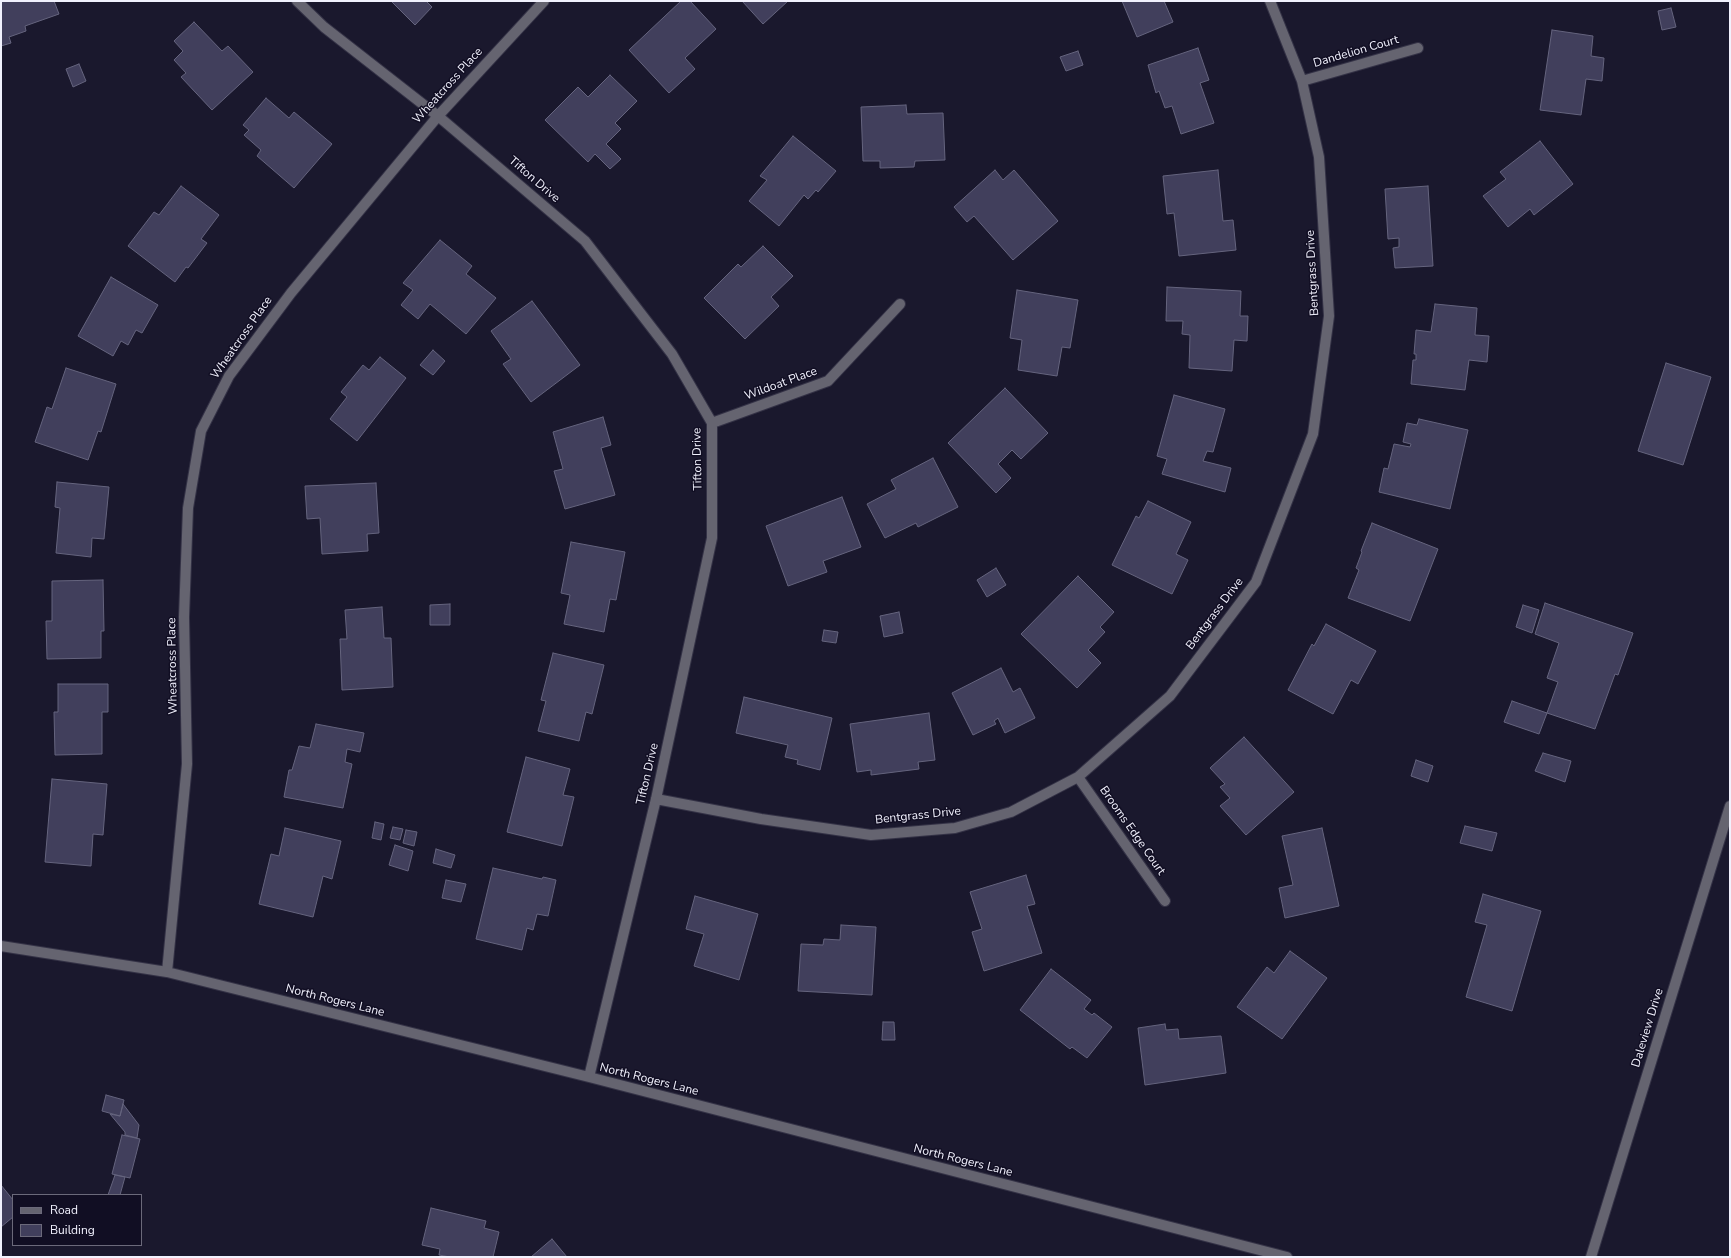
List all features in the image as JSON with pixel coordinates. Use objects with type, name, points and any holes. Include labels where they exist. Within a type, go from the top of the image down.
[{"type":"street","name":"Tifton Drive","points":[[297,1],[324,27],[438,116],[585,241],[672,354],[712,423],[712,538],[656,799],[589,1077]]},
{"type":"street","name":"Wheatcross Place","points":[[167,972],[187,764],[184,617],[188,508],[201,431],[229,376],[286,299],[438,116],[544,1]]},
{"type":"street","name":"Bentgrass Drive","points":[[656,799],[761,818],[871,835],[955,828],[1011,812],[1078,777],[1170,696],[1256,582],[1313,434],[1329,316],[1319,157],[1302,81],[1270,1]]},
{"type":"street","name":"Dandelion Court","points":[[1302,81],[1418,48]]},
{"type":"street","name":"Wildoat Place","points":[[712,423],[828,381],[900,304]]},
{"type":"street","name":"Brooms Edge Court","points":[[1078,777],[1165,901]]},
{"type":"street","name":"Daleview Drive","points":[[1591,1257],[1730,806]]},
{"type":"street","name":"North Rogers Lane","points":[[1,946],[167,972],[589,1077],[1287,1257]]},
{"type":"building","points":[[1,1],[54,1],[59,14],[25,26],[26,31],[9,37],[11,43],[1,46]]},
{"type":"building","points":[[391,1],[426,1],[432,7],[415,25]]},
{"type":"building","points":[[681,1],[690,1],[716,29],[685,58],[695,69],[669,93],[629,50]]},
{"type":"building","points":[[742,1],[788,1],[763,24]]},
{"type":"building","points":[[1122,1],[1164,1],[1173,22],[1137,37]]},
{"type":"building","points":[[1671,8],[1676,27],[1662,30],[1658,11]]},
{"type":"building","points":[[194,22],[222,51],[228,46],[253,72],[212,110],[181,77],[186,73],[174,60],[183,51],[174,41]]},
{"type":"building","points":[[1552,30],[1593,36],[1591,56],[1604,58],[1602,81],[1586,79],[1581,115],[1540,110]]},
{"type":"building","points":[[1198,48],[1209,80],[1200,83],[1214,123],[1181,134],[1172,106],[1165,108],[1159,91],[1156,93],[1148,65]]},
{"type":"building","points":[[1078,51],[1083,65],[1066,71],[1060,57]]},
{"type":"building","points":[[79,64],[86,81],[73,87],[66,69]]},
{"type":"building","points":[[610,75],[637,101],[615,123],[621,129],[606,144],[621,159],[610,169],[595,154],[588,162],[545,120],[578,87],[588,97]]},
{"type":"building","points":[[266,98],[289,118],[294,112],[332,144],[294,188],[257,156],[261,150],[244,135],[249,130],[243,125]]},
{"type":"building","points":[[906,105],[907,114],[943,113],[945,160],[915,161],[914,167],[880,168],[880,161],[863,161],[861,107]]},
{"type":"building","points":[[793,136],[836,171],[818,192],[816,190],[808,199],[804,195],[779,226],[749,201],[767,180],[760,176]]},
{"type":"building","points":[[1540,141],[1573,184],[1534,215],[1530,209],[1508,227],[1483,196],[1506,179],[1500,172]]},
{"type":"building","points":[[995,170],[1003,180],[1014,170],[1058,221],[1013,260],[974,216],[967,222],[954,207]]},
{"type":"building","points":[[1218,170],[1223,221],[1233,220],[1236,250],[1179,256],[1174,213],[1167,214],[1163,176]]},
{"type":"building","points":[[181,186],[219,215],[201,239],[207,243],[175,282],[128,246],[154,212],[159,215]]},
{"type":"building","points":[[1428,186],[1433,266],[1395,268],[1393,248],[1399,247],[1399,238],[1388,239],[1385,189]]},
{"type":"building","points":[[440,240],[472,266],[466,274],[496,298],[466,334],[430,304],[418,319],[401,305],[413,290],[403,283]]},
{"type":"building","points":[[763,246],[793,276],[771,297],[779,306],[745,339],[704,298],[738,264],[741,267]]},
{"type":"building","points":[[111,277],[158,305],[142,333],[136,330],[128,345],[121,341],[113,356],[78,336]]},
{"type":"building","points":[[1167,287],[1241,291],[1240,316],[1248,316],[1247,341],[1234,340],[1232,371],[1189,368],[1190,335],[1182,334],[1183,321],[1166,321]]},
{"type":"building","points":[[1017,290],[1078,300],[1070,348],[1062,347],[1057,376],[1018,370],[1022,340],[1010,338]]},
{"type":"building","points":[[532,301],[580,365],[531,402],[503,364],[511,359],[491,331]]},
{"type":"building","points":[[1435,304],[1477,308],[1475,335],[1489,336],[1487,362],[1469,360],[1465,390],[1411,384],[1413,360],[1416,360],[1416,354],[1414,354],[1416,330],[1431,332]]},
{"type":"building","points":[[433,350],[445,361],[433,375],[420,365]]},
{"type":"building","points":[[380,357],[406,378],[357,441],[330,419],[347,397],[341,392],[363,365],[369,370]]},
{"type":"building","points":[[1666,363],[1711,377],[1683,465],[1638,451]]},
{"type":"building","points":[[66,368],[116,384],[101,432],[98,431],[88,460],[35,442],[47,407],[52,409]]},
{"type":"building","points":[[1005,388],[1048,433],[1021,459],[1012,450],[998,464],[1011,478],[996,493],[948,443]]},
{"type":"building","points":[[1174,395],[1225,409],[1213,452],[1207,451],[1203,461],[1231,468],[1225,492],[1162,474],[1167,459],[1157,456]]},
{"type":"building","points":[[603,417],[611,445],[601,448],[615,495],[565,509],[554,471],[563,469],[553,432]]},
{"type":"building","points":[[1419,419],[1468,430],[1450,509],[1379,492],[1384,468],[1388,469],[1394,444],[1410,447],[1411,444],[1403,442],[1407,423],[1417,425]]},
{"type":"building","points":[[933,458],[958,507],[918,527],[916,523],[885,538],[867,504],[896,489],[891,480]]},
{"type":"building","points":[[57,482],[109,487],[104,539],[92,538],[91,557],[56,553],[60,508],[55,507]]},
{"type":"building","points":[[376,483],[379,533],[367,534],[368,551],[322,554],[320,518],[307,519],[305,486]]},
{"type":"building","points":[[842,497],[861,547],[823,561],[827,572],[788,586],[766,526]]},
{"type":"building","points":[[1148,501],[1191,522],[1176,554],[1188,560],[1172,594],[1112,565],[1136,516],[1139,518]]},
{"type":"building","points":[[1372,523],[1438,549],[1410,621],[1348,598],[1359,570],[1356,568],[1362,552],[1361,551]]},
{"type":"building","points":[[571,542],[625,552],[616,600],[610,599],[604,632],[564,624],[570,595],[561,593]]},
{"type":"building","points":[[996,568],[1006,585],[987,597],[977,580]]},
{"type":"building","points":[[1078,576],[1114,612],[1100,627],[1105,632],[1088,650],[1101,663],[1077,688],[1021,634]]},
{"type":"building","points":[[103,580],[104,631],[101,631],[101,658],[47,659],[46,621],[52,621],[52,581]]},
{"type":"building","points":[[1545,603],[1633,633],[1618,675],[1615,674],[1595,729],[1547,713],[1558,682],[1547,678],[1559,643],[1535,634]]},
{"type":"building","points":[[450,604],[450,625],[430,625],[430,605]]},
{"type":"building","points":[[1523,605],[1539,610],[1532,633],[1516,627]]},
{"type":"building","points":[[382,607],[384,638],[391,638],[393,687],[342,690],[340,639],[347,639],[345,610]]},
{"type":"building","points":[[899,612],[903,633],[884,637],[880,616]]},
{"type":"building","points":[[1326,624],[1376,651],[1358,684],[1351,680],[1333,714],[1288,690],[1312,644],[1314,646]]},
{"type":"building","points":[[824,630],[838,632],[836,643],[822,641]]},
{"type":"building","points":[[553,653],[604,665],[592,714],[586,712],[579,741],[538,731],[546,701],[541,700]]},
{"type":"building","points":[[1001,668],[1013,692],[1020,688],[1035,718],[1005,733],[998,718],[994,721],[996,724],[973,735],[952,693]]},
{"type":"building","points":[[58,684],[108,684],[108,712],[102,712],[102,754],[55,755],[54,712],[58,712]]},
{"type":"building","points":[[744,697],[832,718],[820,770],[797,764],[798,760],[785,757],[788,745],[736,733]]},
{"type":"building","points":[[1512,701],[1547,713],[1539,734],[1504,722]]},
{"type":"building","points":[[929,713],[935,760],[918,762],[919,769],[871,775],[871,770],[857,772],[850,724]]},
{"type":"building","points":[[316,724],[364,733],[360,752],[347,749],[345,762],[352,764],[343,808],[284,797],[289,770],[292,770],[299,746],[310,748]]},
{"type":"building","points":[[1244,737],[1294,792],[1246,835],[1220,806],[1230,798],[1220,787],[1225,784],[1210,768]]},
{"type":"building","points":[[1543,753],[1571,761],[1565,782],[1535,771]]},
{"type":"building","points":[[526,757],[570,769],[563,795],[574,797],[562,846],[507,832]]},
{"type":"building","points":[[1416,760],[1433,766],[1428,782],[1411,776]]},
{"type":"building","points":[[52,779],[107,784],[103,835],[93,834],[91,866],[45,862]]},
{"type":"building","points":[[375,822],[384,824],[381,840],[372,838]]},
{"type":"building","points":[[1465,826],[1497,833],[1492,851],[1460,843]]},
{"type":"building","points":[[393,827],[403,829],[400,840],[390,838]]},
{"type":"building","points":[[285,828],[341,841],[332,879],[323,876],[313,917],[259,904],[271,854],[279,856]]},
{"type":"building","points":[[1322,828],[1339,906],[1285,918],[1279,888],[1293,885],[1282,836]]},
{"type":"building","points":[[406,830],[417,832],[414,846],[403,843]]},
{"type":"building","points":[[395,845],[413,851],[408,871],[389,865]]},
{"type":"building","points":[[436,849],[455,855],[451,868],[433,863]]},
{"type":"building","points":[[493,868],[542,879],[543,877],[556,880],[548,916],[537,914],[533,930],[527,928],[522,950],[476,939]]},
{"type":"building","points":[[1026,875],[1035,904],[1027,906],[1042,953],[984,971],[972,932],[982,929],[970,892]]},
{"type":"building","points":[[446,880],[466,884],[461,902],[442,898]]},
{"type":"building","points":[[1483,894],[1541,911],[1512,1011],[1466,997],[1487,925],[1475,922]]},
{"type":"building","points":[[695,896],[758,914],[739,980],[694,966],[704,934],[686,929]]},
{"type":"building","points":[[841,925],[876,927],[872,995],[798,991],[801,944],[823,945],[824,939],[840,940]]},
{"type":"building","points":[[1290,951],[1327,978],[1282,1039],[1237,1007],[1267,967],[1274,973]]},
{"type":"building","points":[[1051,969],[1091,1000],[1084,1009],[1092,1015],[1094,1013],[1112,1027],[1087,1058],[1072,1047],[1070,1049],[1020,1010]]},
{"type":"building","points":[[883,1022],[894,1022],[895,1040],[882,1040]]},
{"type":"building","points":[[1165,1024],[1166,1030],[1178,1029],[1179,1039],[1221,1036],[1226,1073],[1145,1085],[1138,1028]]},
{"type":"building","points":[[106,1095],[124,1100],[120,1116],[102,1111]]},
{"type":"building","points":[[123,1104],[139,1125],[137,1138],[125,1135],[125,1132],[110,1114],[120,1116]]},
{"type":"building","points":[[122,1135],[140,1139],[130,1178],[112,1174]]},
{"type":"building","points":[[115,1175],[125,1177],[120,1194],[108,1194]]},
{"type":"building","points":[[1,1185],[12,1199],[12,1218],[1,1227]]},
{"type":"building","points":[[431,1208],[486,1221],[484,1228],[499,1232],[493,1257],[450,1257],[439,1255],[440,1249],[422,1245]]},
{"type":"building","points":[[552,1239],[567,1257],[531,1257]]}]
